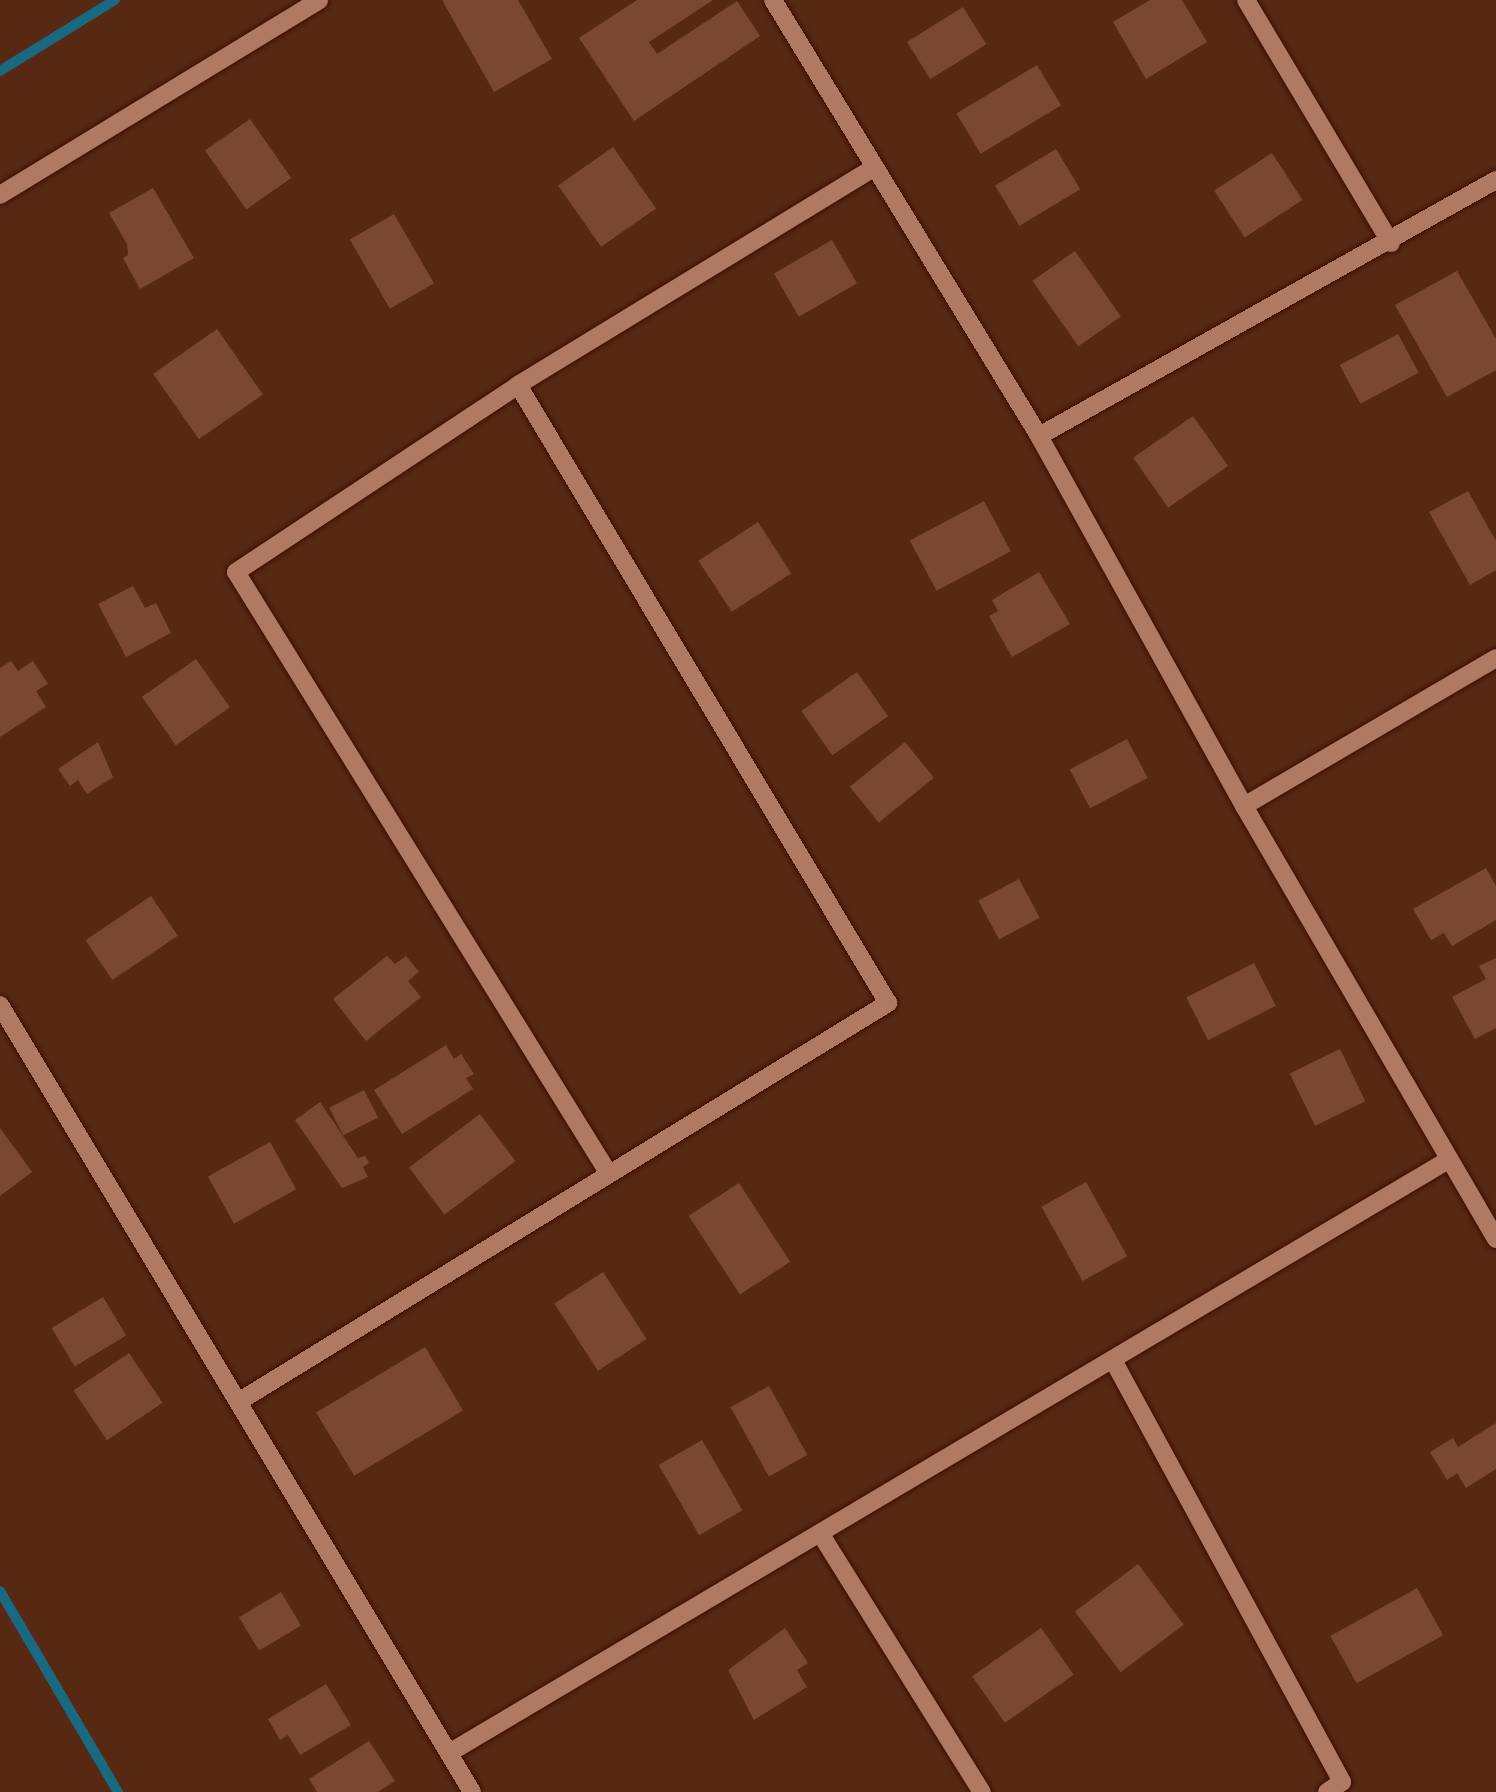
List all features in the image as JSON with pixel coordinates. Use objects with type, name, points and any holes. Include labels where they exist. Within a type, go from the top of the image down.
[{"type":"street","points":[[0,195],[319,0]]},
{"type":"street","points":[[773,0],[1039,436],[1244,806],[1496,1239]]},
{"type":"street","points":[[1246,0],[1391,243]]},
{"type":"street","points":[[609,1174],[236,572],[518,384],[875,167]]},
{"type":"street","points":[[1039,436],[1391,243],[1496,180]]},
{"type":"street","points":[[238,1402],[888,1003],[518,384]]},
{"type":"street","points":[[1244,806],[1496,658]]},
{"type":"street","points":[[0,1005],[472,1792]]},
{"type":"street","points":[[449,1753],[1448,1160]]},
{"type":"street","points":[[1113,1360],[1342,1782],[1327,1792]]},
{"type":"street","points":[[820,1533],[982,1792]]},
{"type":"building","points":[[442,0],[518,0],[552,59],[494,92]]},
{"type":"building","points":[[637,0],[713,0],[649,42],[657,54],[737,1],[760,36],[634,121],[579,38]]},
{"type":"building","points":[[1150,0],[1182,0],[1207,42],[1146,79],[1113,22]]},
{"type":"building","points":[[963,7],[986,44],[930,79],[907,42]]},
{"type":"building","points":[[1037,65],[1061,105],[981,154],[956,113]]},
{"type":"building","points":[[250,119],[291,178],[246,210],[205,151]]},
{"type":"building","points":[[613,147],[656,208],[601,247],[558,185]]},
{"type":"building","points":[[1056,149],[1080,189],[1019,226],[995,186]]},
{"type":"building","points":[[1272,153],[1302,200],[1245,238],[1214,191]]},
{"type":"building","points":[[153,188],[194,258],[140,289],[123,258],[128,255],[127,244],[109,213]]},
{"type":"building","points":[[394,214],[434,283],[390,309],[350,240]]},
{"type":"building","points":[[832,240],[857,283],[799,317],[774,274]]},
{"type":"building","points":[[1075,251],[1121,317],[1078,346],[1032,281]]},
{"type":"building","points":[[1457,271],[1496,339],[1496,370],[1447,397],[1395,305]]},
{"type":"building","points":[[217,329],[263,395],[199,439],[153,374]]},
{"type":"building","points":[[1398,334],[1419,373],[1360,404],[1340,365]]},
{"type":"building","points":[[1193,416],[1228,466],[1168,508],[1133,458]]},
{"type":"building","points":[[1468,491],[1496,541],[1496,570],[1470,585],[1429,512]]},
{"type":"building","points":[[984,501],[1011,551],[937,591],[910,540]]},
{"type":"building","points":[[758,522],[791,573],[732,612],[698,561]]},
{"type":"building","points":[[1039,572],[1070,624],[1012,657],[989,616],[998,611],[992,600]]},
{"type":"building","points":[[133,586],[145,608],[156,603],[171,633],[126,657],[98,604]]},
{"type":"building","points":[[196,659],[230,707],[176,745],[142,697]]},
{"type":"building","points":[[11,661],[18,671],[33,661],[48,684],[36,691],[46,707],[0,737],[0,668]]},
{"type":"building","points":[[857,672],[888,716],[832,755],[801,711]]},
{"type":"building","points":[[1127,739],[1148,778],[1090,808],[1070,770]]},
{"type":"building","points":[[98,742],[113,777],[87,794],[78,780],[70,786],[58,769]]},
{"type":"building","points":[[905,742],[934,778],[879,822],[850,787]]},
{"type":"building","points":[[1486,868],[1496,886],[1496,920],[1452,946],[1444,933],[1431,940],[1413,909]]},
{"type":"building","points":[[1019,879],[1040,918],[999,939],[978,901]]},
{"type":"building","points":[[151,896],[178,936],[112,980],[86,940]]},
{"type":"building","points":[[387,956],[395,964],[406,956],[419,972],[408,981],[421,997],[366,1041],[333,999]]},
{"type":"building","points":[[1496,958],[1496,1028],[1475,1039],[1452,997],[1486,979],[1479,966]]},
{"type":"building","points":[[1254,963],[1276,1006],[1208,1040],[1186,998]]},
{"type":"building","points":[[446,1045],[454,1059],[461,1054],[474,1074],[466,1078],[473,1089],[402,1134],[374,1090]]},
{"type":"building","points":[[1340,1049],[1365,1101],[1315,1126],[1290,1074]]},
{"type":"building","points":[[364,1090],[378,1118],[343,1135],[329,1108]]},
{"type":"building","points":[[320,1102],[358,1158],[365,1156],[369,1163],[363,1167],[368,1177],[342,1188],[295,1120]]},
{"type":"building","points":[[480,1114],[516,1161],[444,1215],[409,1168]]},
{"type":"building","points":[[0,1128],[32,1172],[0,1196]]},
{"type":"building","points":[[270,1142],[296,1189],[234,1224],[208,1176]]},
{"type":"building","points":[[1086,1182],[1127,1256],[1083,1281],[1041,1207]]},
{"type":"building","points":[[739,1183],[790,1262],[740,1295],[689,1216]]},
{"type":"building","points":[[603,1272],[647,1339],[598,1371],[554,1304]]},
{"type":"building","points":[[103,1297],[126,1336],[75,1366],[52,1328]]},
{"type":"building","points":[[425,1347],[463,1410],[354,1476],[316,1412]]},
{"type":"building","points":[[129,1353],[163,1403],[107,1440],[73,1390]]},
{"type":"building","points":[[769,1386],[807,1455],[769,1476],[731,1407]]},
{"type":"building","points":[[1496,1423],[1496,1469],[1466,1488],[1457,1473],[1447,1480],[1430,1452],[1453,1438],[1458,1447]]},
{"type":"building","points":[[702,1440],[743,1510],[699,1535],[659,1465]]},
{"type":"building","points":[[1138,1564],[1184,1625],[1121,1672],[1075,1612]]},
{"type":"building","points":[[1417,1588],[1443,1635],[1357,1683],[1330,1636]]},
{"type":"building","points":[[281,1592],[301,1625],[259,1651],[239,1617]]},
{"type":"building","points":[[785,1628],[808,1663],[797,1670],[807,1687],[754,1720],[728,1670]]},
{"type":"building","points":[[1041,1628],[1074,1675],[1005,1723],[972,1676]]},
{"type":"building","points":[[326,1684],[351,1725],[300,1755],[288,1735],[280,1740],[268,1719]]},
{"type":"building","points":[[369,1741],[395,1781],[378,1792],[317,1792],[309,1779]]},
{"type":"waterway","points":[[0,71],[115,0]]},
{"type":"waterway","points":[[0,1591],[118,1792]]}]
